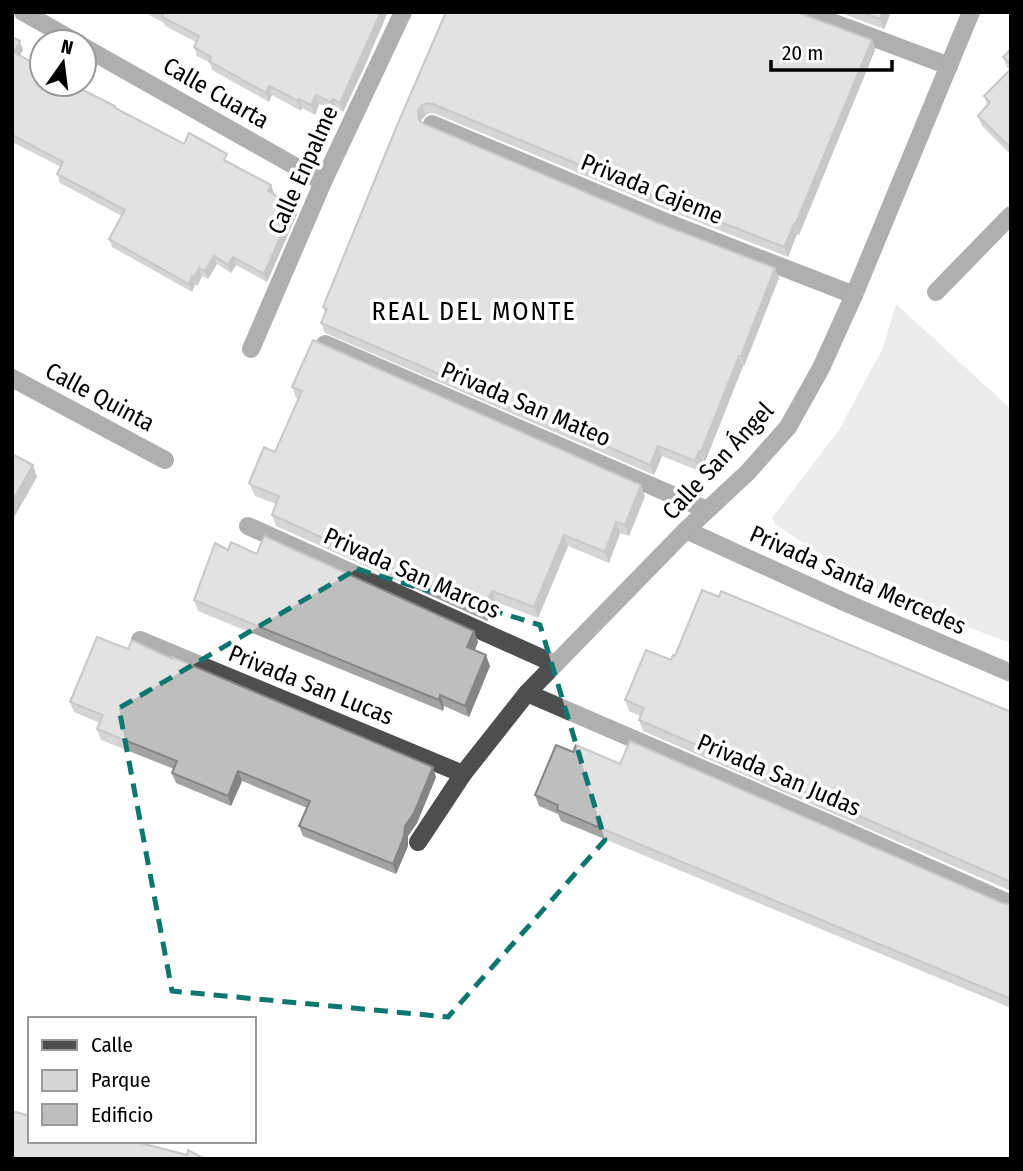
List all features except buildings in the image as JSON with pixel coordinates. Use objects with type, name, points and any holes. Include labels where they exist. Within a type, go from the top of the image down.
[{"type":"street","points":[[23,12],[51,28]]},
{"type":"street","name":"Calle Enpalme","points":[[251,349],[323,182],[403,12]]},
{"type":"street","points":[[805,12],[949,66]]},
{"type":"street","name":"Calle San Ángel","points":[[418,842],[463,774],[527,693],[686,530],[748,472],[788,427],[821,368],[854,295],[971,12]]},
{"type":"street","name":"Calle Cuarta","points":[[98,55],[323,182]]},
{"type":"street","name":"Privada Cajeme","points":[[432,124],[666,222],[854,295]]},
{"type":"street","points":[[936,292],[1011,215]]},
{"type":"street","name":"Privada San Mateo","points":[[325,344],[707,510]]},
{"type":"street","name":"Calle Quinta","points":[[12,378],[165,460]]},
{"type":"street","name":"Privada San Marcos","points":[[248,526],[555,664]]},
{"type":"street","name":"Privada Santa Mercedes","points":[[686,530],[844,602],[1011,673]]},
{"type":"street","name":"Privada San Lucas","points":[[140,640],[463,774]]},
{"type":"street","name":"Privada San Judas","points":[[527,693],[1011,904]]},
{"type":"highlighted area","points":[[357,569],[540,625],[605,840],[448,1017],[172,991],[119,708]]},
{"type":"green space","points":[[896,304],[1011,409],[1011,643],[900,603],[776,525],[772,518],[839,430],[883,348]]},
{"type":"district","name":"REAL DEL MONTE","points":[[474,311]]}]
